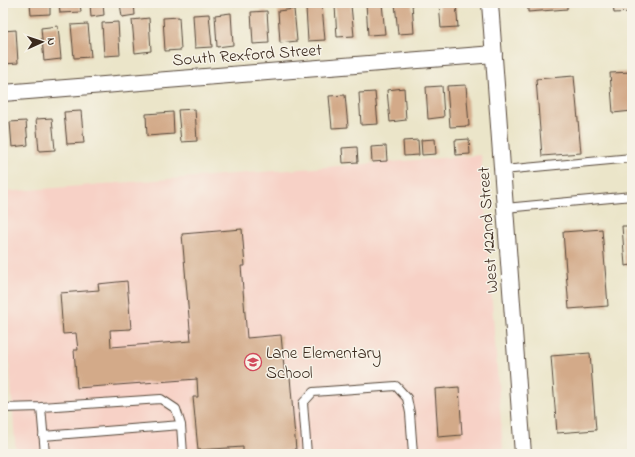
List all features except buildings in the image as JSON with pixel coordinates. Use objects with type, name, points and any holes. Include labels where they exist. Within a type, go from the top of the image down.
[{"type":"street","name":"West 122nd Street","points":[[490,3],[523,454]]},
{"type":"street","name":"South Rexford Street","points":[[3,92],[494,54]]},
{"type":"lane","points":[[502,170],[632,158]]},
{"type":"lane","points":[[505,208],[632,196]]},
{"type":"lane","points":[[307,454],[303,403],[313,392],[396,386],[407,398],[410,412],[413,454]]},
{"type":"lane","points":[[3,408],[161,399],[176,409],[181,425],[184,454]]},
{"type":"lane","points":[[41,407],[45,454]]},
{"type":"lane","points":[[43,436],[181,425]]},
{"type":"shaded area","name":"Lane Elementary School","points":[[481,155],[503,449],[444,454],[16,454],[3,275],[3,192]]},
{"type":"place","name":"Lane Elementary School","points":[[253,362]]}]
